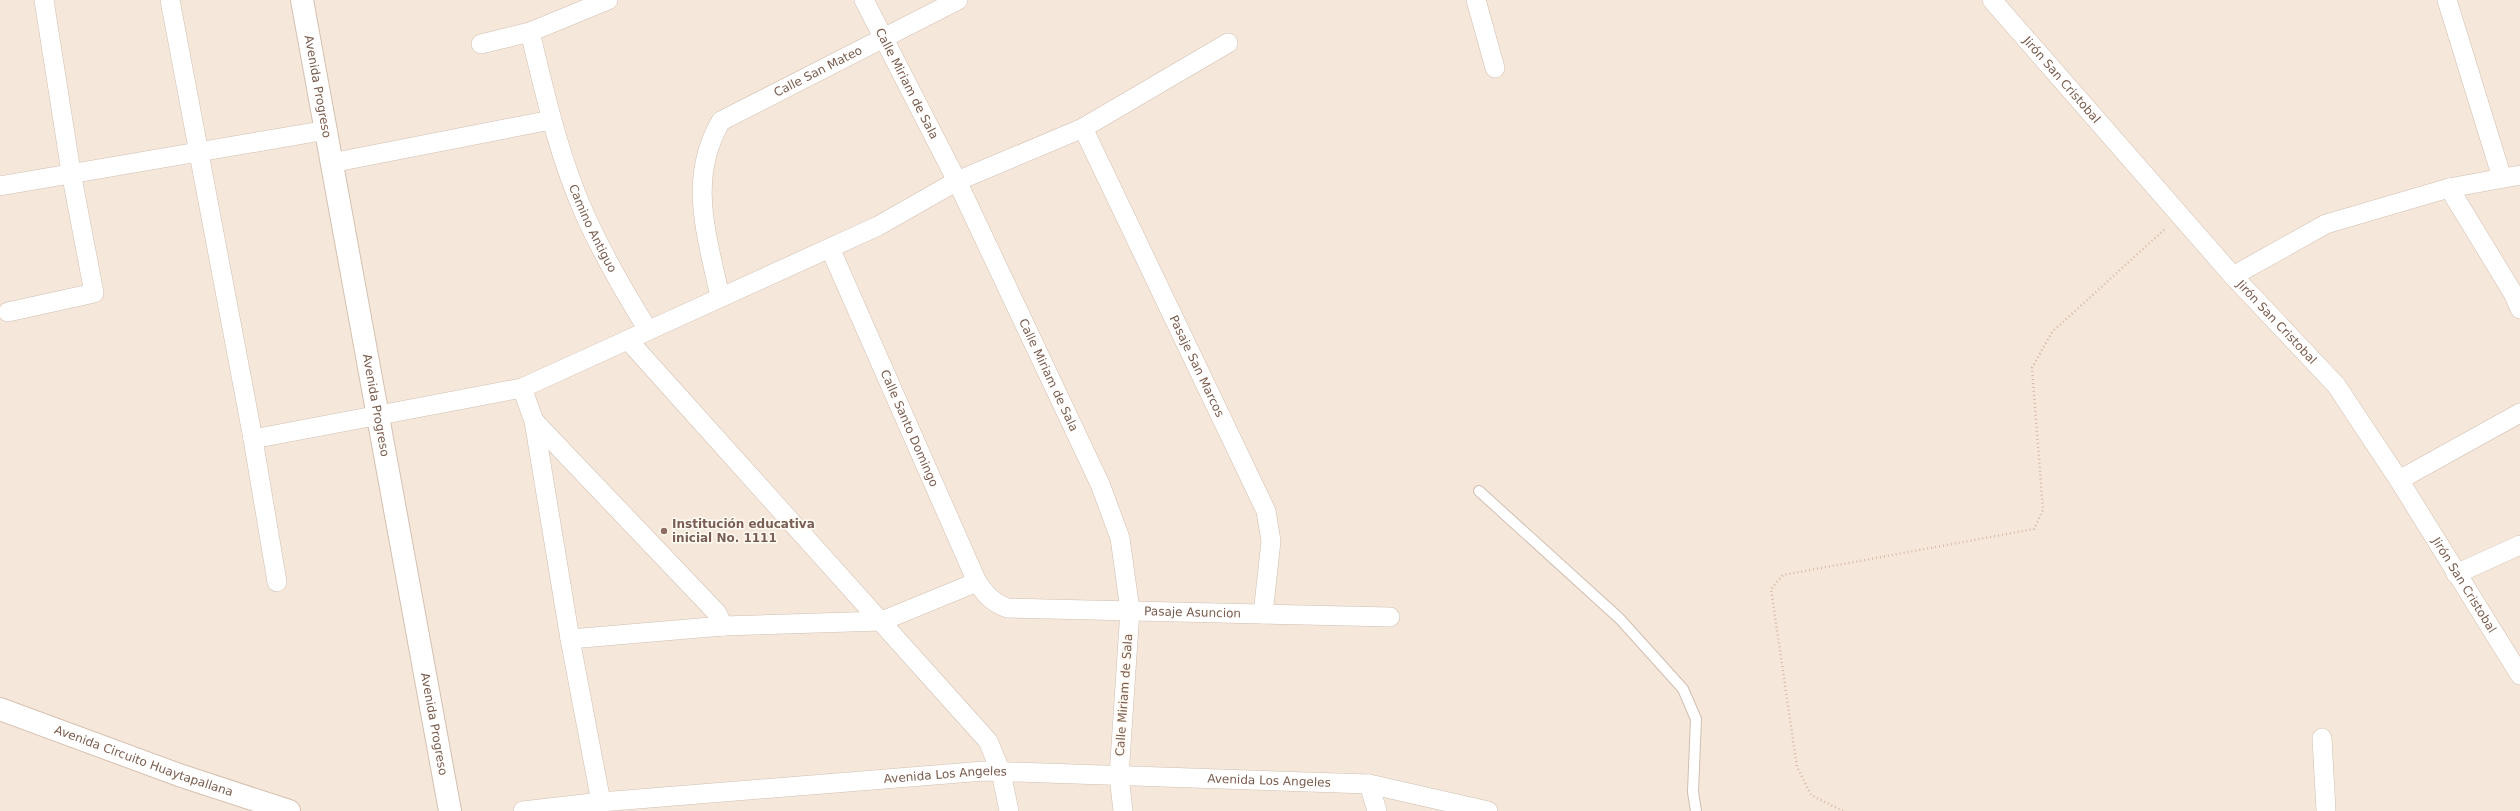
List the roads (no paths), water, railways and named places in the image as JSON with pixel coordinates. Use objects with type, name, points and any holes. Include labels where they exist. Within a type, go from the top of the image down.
[{"type":"street","points":[[8,312],[94,293],[71,172],[44,0]]},
{"type":"street","points":[[170,0],[254,440],[277,582]]},
{"type":"street","name":"Avenida Progreso","points":[[302,0],[327,130],[331,163],[450,811]]},
{"type":"street","points":[[481,44],[530,32],[608,0]]},
{"type":"street","name":"Calle Miriam de Sala","points":[[864,0],[957,181],[1100,484],[1120,538],[1130,610],[1119,776],[1123,811]]},
{"type":"street","name":"Calle San Mateo","points":[[720,297],[703,219],[701,185],[704,159],[712,136],[721,121],[883,36],[958,0]]},
{"type":"street","points":[[1476,0],[1495,68]]},
{"type":"street","name":"Jirón San Cristobal","points":[[1992,0],[2233,276],[2336,385],[2399,480],[2456,574],[2520,674]]},
{"type":"street","points":[[2233,276],[2326,224],[2449,188],[2511,177],[2447,0]]},
{"type":"street","name":"Camino Antiguo","points":[[530,32],[551,120],[585,215],[622,287],[648,330]]},
{"type":"street","points":[[254,440],[522,388],[878,226],[957,181],[1083,128],[1228,43]]},
{"type":"street","points":[[331,163],[551,120]]},
{"type":"street","name":"Pasaje San Marcos","points":[[1083,128],[1266,511],[1271,541],[1263,614]]},
{"type":"street","points":[[0,186],[198,150],[327,130]]},
{"type":"street","points":[[2449,188],[2513,293],[2520,309]]},
{"type":"street","name":"Calle Santo Domingo","points":[[830,248],[977,582],[988,598],[995,603]]},
{"type":"street","points":[[628,340],[988,740],[1001,772],[1009,811]]},
{"type":"street","points":[[522,388],[534,421],[570,639],[601,802]]},
{"type":"street","points":[[2399,480],[2520,413]]},
{"type":"street","points":[[534,421],[717,612],[723,626]]},
{"type":"street","points":[[2456,574],[2520,545]]},
{"type":"street","points":[[570,639],[723,626],[882,621],[977,582]]},
{"type":"street","name":"Pasaje Asuncion","points":[[995,603],[1007,608],[1390,617]]},
{"type":"street","name":"Avenida Circuito Huaytapallana","points":[[0,709],[179,775],[289,811]]},
{"type":"street","points":[[2322,738],[2326,811]]},
{"type":"street","name":"Avenida Los Angeles","points":[[523,811],[601,802],[1001,772],[1369,784],[1488,811]]},
{"type":"street","points":[[1369,784],[1377,811]]},
{"type":"lane","points":[[1479,491],[1620,619],[1683,690],[1696,719],[1693,792],[1696,811]]},
{"type":"place","name":"Institución educativa inicial No. 1111","points":[[664,531]]}]
